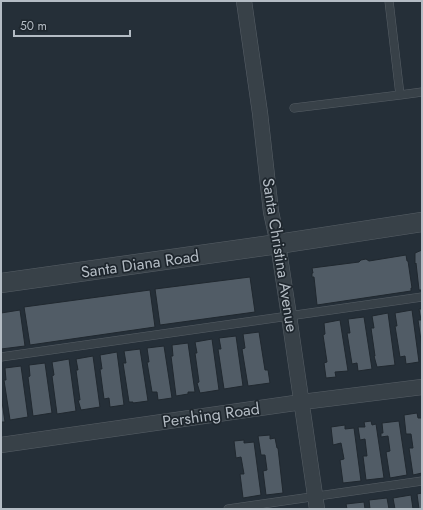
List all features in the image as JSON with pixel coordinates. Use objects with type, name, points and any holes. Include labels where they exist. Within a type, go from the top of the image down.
[{"type":"street","name":"Santa Christina Avenue","points":[[244,1],[260,113],[271,212],[290,316],[317,503]]},
{"type":"street","name":"Santa Diana Road","points":[[1,284],[422,222]]},
{"type":"street","name":"Pershing Road","points":[[1,445],[302,402],[422,387]]},
{"type":"lane","points":[[390,1],[400,95]]},
{"type":"lane","points":[[294,108],[422,92]]},
{"type":"lane","points":[[1,357],[422,297]]},
{"type":"lane","points":[[228,509],[317,503],[422,482]]},
{"type":"building","points":[[422,250],[422,290],[419,290],[415,253]]},
{"type":"building","points":[[406,255],[412,288],[411,291],[317,305],[314,277],[312,277],[312,268],[359,262],[366,259],[369,261]]},
{"type":"building","points":[[250,277],[255,312],[160,325],[155,289]]},
{"type":"building","points":[[150,290],[155,327],[30,345],[24,307]]},
{"type":"building","points":[[419,309],[422,309],[422,347],[418,320],[421,320]]},
{"type":"building","points":[[20,310],[25,346],[1,349],[1,313]]},
{"type":"building","points":[[412,310],[419,362],[406,364],[405,356],[400,357],[395,326],[397,326],[395,313]]},
{"type":"building","points":[[388,313],[395,365],[377,367],[374,356],[371,328],[374,328],[372,316]]},
{"type":"building","points":[[364,317],[372,369],[358,371],[357,363],[352,364],[347,333],[350,333],[348,319]]},
{"type":"building","points":[[340,320],[348,371],[335,372],[336,377],[326,378],[324,363],[327,362],[323,335],[325,334],[324,323]]},
{"type":"building","points":[[259,332],[265,370],[268,370],[270,383],[248,386],[242,349],[245,348],[243,334]]},
{"type":"building","points":[[236,336],[243,386],[224,389],[218,349],[221,349],[219,338]]},
{"type":"building","points":[[212,339],[219,390],[200,393],[197,383],[199,382],[195,342]]},
{"type":"building","points":[[188,343],[195,392],[188,392],[188,394],[176,396],[171,356],[173,356],[172,345]]},
{"type":"building","points":[[164,346],[172,398],[158,400],[157,392],[152,392],[147,362],[149,362],[147,348]]},
{"type":"building","points":[[140,349],[148,401],[133,403],[129,402],[123,363],[126,363],[124,351]]},
{"type":"building","points":[[117,352],[124,405],[110,407],[109,398],[104,399],[100,369],[102,369],[100,355]]},
{"type":"building","points":[[93,356],[100,407],[81,410],[78,400],[80,400],[76,359]]},
{"type":"building","points":[[69,359],[76,411],[57,414],[52,376],[54,375],[52,362]]},
{"type":"building","points":[[45,363],[52,413],[33,416],[28,377],[30,376],[29,365]]},
{"type":"building","points":[[21,366],[28,417],[10,420],[4,380],[6,380],[5,368]]},
{"type":"building","points":[[1,395],[5,422],[1,422]]},
{"type":"building","points":[[417,413],[418,418],[422,418],[422,473],[413,475],[409,448],[413,448],[411,434],[406,434],[404,415]]},
{"type":"building","points":[[371,421],[372,425],[376,424],[384,478],[366,480],[363,456],[367,456],[365,439],[360,440],[358,427],[365,427],[364,422]]},
{"type":"building","points":[[399,421],[407,475],[390,478],[386,452],[390,451],[388,436],[381,437],[381,433],[383,433],[382,423]]},
{"type":"building","points":[[345,425],[345,429],[354,428],[361,481],[343,483],[340,460],[344,459],[341,443],[333,445],[331,427]]},
{"type":"building","points":[[270,435],[270,439],[275,438],[278,448],[283,493],[266,495],[263,471],[267,470],[265,455],[261,455],[258,436]]},
{"type":"building","points":[[244,440],[244,443],[254,442],[261,495],[243,498],[240,474],[244,474],[241,457],[236,458],[234,441]]},
{"type":"building","points":[[422,493],[422,509],[419,509],[417,494]]},
{"type":"building","points":[[411,495],[413,509],[395,509],[393,498]]},
{"type":"building","points":[[387,498],[389,509],[370,509],[369,500]]},
{"type":"building","points":[[364,502],[365,509],[347,509],[346,504]]}]
